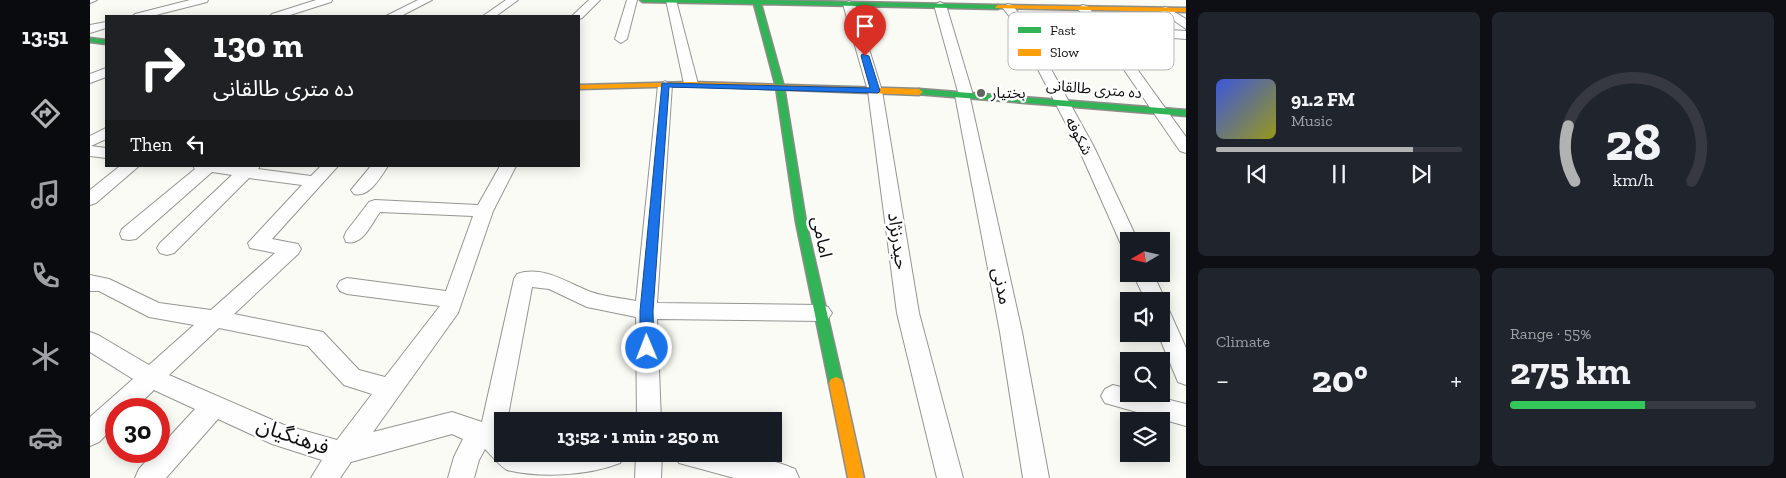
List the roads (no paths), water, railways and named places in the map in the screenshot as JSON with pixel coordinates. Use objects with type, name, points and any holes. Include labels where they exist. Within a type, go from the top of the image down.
[{"type":"street","points":[[143,15],[203,0]]},
{"type":"street","points":[[279,15],[327,0]]},
{"type":"street","points":[[394,15],[427,0]]},
{"type":"street","points":[[490,15],[513,0]]},
{"type":"street","points":[[579,15],[595,0]]},
{"type":"street","points":[[621,39],[632,0]]},
{"type":"street","points":[[643,0],[940,6],[1003,5],[1186,10]]},
{"type":"street","points":[[671,0],[691,84]]},
{"type":"street","name":"امامی","points":[[757,2],[780,87],[801,222],[856,478]]},
{"type":"street","name":"حیدرنژاد","points":[[848,4],[876,91],[908,313],[950,478]]},
{"type":"street","name":"مدنی","points":[[940,6],[964,95],[1012,332],[1036,478]]},
{"type":"street","points":[[1083,8],[1087,12]]},
{"type":"street","points":[[1174,16],[1186,25]]},
{"type":"street","points":[[90,29],[105,25]]},
{"type":"street","points":[[90,40],[105,42]]},
{"type":"street","name":"شکوفه","points":[[1044,70],[1086,147],[1124,232]]},
{"type":"street","points":[[1132,70],[1186,148]]},
{"type":"street","points":[[90,79],[105,72]]},
{"type":"street","points":[[649,412],[646,311],[665,84]]},
{"type":"street","name":"ده متری طالقانی","points":[[580,87],[691,84],[876,91],[1060,100],[1186,113]]},
{"type":"street","points":[[90,142],[105,134]]},
{"type":"street","points":[[90,151],[105,153]]},
{"type":"street","points":[[90,199],[130,167]]},
{"type":"street","points":[[129,234],[205,167],[249,169],[315,182]]},
{"type":"street","points":[[127,398],[291,249],[257,243],[329,167]]},
{"type":"street","points":[[360,190],[379,167]]},
{"type":"street","points":[[324,478],[451,308],[484,211],[507,167]]},
{"type":"street","points":[[167,248],[249,169]]},
{"type":"street","points":[[353,237],[375,206],[484,211]]},
{"type":"street","points":[[500,412],[524,279],[552,282],[587,299],[646,311],[821,313]]},
{"type":"street","points":[[90,283],[102,284],[156,311],[214,319],[316,338],[352,378],[389,389]]},
{"type":"street","points":[[347,286],[453,300]]},
{"type":"street","points":[[1170,336],[1186,375]]},
{"type":"street","name":"فرهنگیان","points":[[90,341],[149,377],[281,436],[341,453],[452,423],[494,443]]},
{"type":"street","points":[[1113,396],[1186,415]]},
{"type":"street","points":[[148,478],[214,406]]},
{"type":"street","points":[[90,434],[105,420]]},
{"type":"street","points":[[461,478],[467,458],[494,444]]},
{"type":"street","name":"فرهنگیان","points":[[514,462],[547,470],[579,462]]},
{"type":"street","points":[[648,478],[649,462]]},
{"type":"street","points":[[721,462],[786,478]]},
{"type":"place","name":"بختیار","points":[[981,93]]}]
